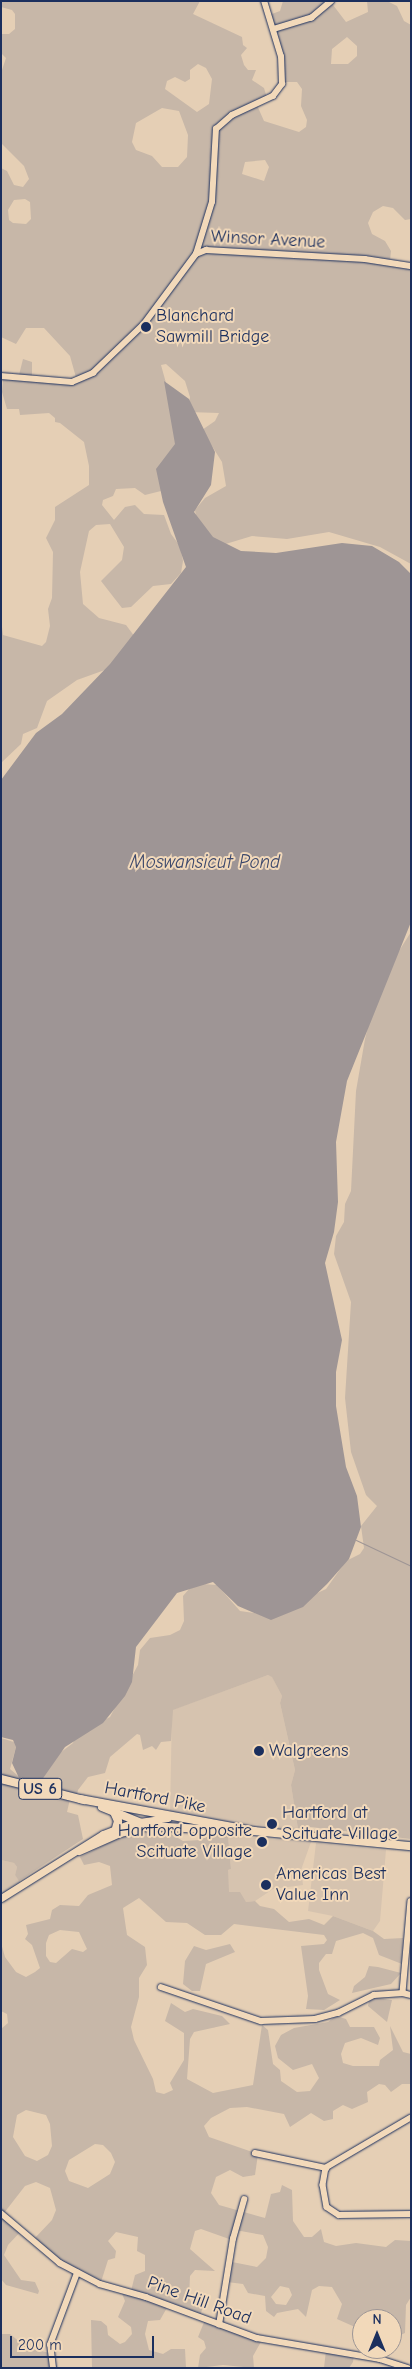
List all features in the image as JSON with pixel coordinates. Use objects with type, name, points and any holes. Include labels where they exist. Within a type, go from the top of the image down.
[{"type":"highway","name":"Hartford Pike","points":[[1,1780],[168,1818],[254,1831]]},
{"type":"highway","name":"Hartford Pike","points":[[80,1799],[149,1826],[254,1831],[411,1846]]},
{"type":"highway","points":[[114,1812],[118,1821],[116,1828]]},
{"type":"main road","points":[[76,1852],[87,1842],[116,1828],[139,1822],[168,1818]]},
{"type":"main road","points":[[1,1898],[76,1852],[120,1833],[149,1826]]},
{"type":"street","points":[[196,254],[212,202],[216,129],[232,115],[273,96],[282,84],[281,57],[264,1]]},
{"type":"street","points":[[274,29],[311,18],[331,1]]},
{"type":"street","name":"Winsor Avenue","points":[[1,376],[72,382],[93,373],[144,324],[196,254],[214,250],[365,259],[411,266]]},
{"type":"street","points":[[403,1993],[411,1901]]},
{"type":"street","points":[[161,1986],[261,2021],[315,2019],[338,2013],[374,1995],[403,1993],[411,1995]]},
{"type":"street","points":[[255,2153],[326,2168],[411,2118]]},
{"type":"street","points":[[326,2168],[324,2198],[331,2212],[351,2216],[411,2214]]},
{"type":"street","points":[[219,2325],[233,2239],[244,2200]]},
{"type":"street","name":"Pine Hill Road","points":[[1,2212],[60,2263],[76,2273],[271,2342],[380,2359],[408,2368]]},
{"type":"street","points":[[53,2368],[50,2345],[76,2273]]},
{"type":"shaded area","points":[[1,1],[200,1],[193,14],[242,37],[243,45],[247,48],[241,55],[244,65],[248,70],[256,70],[252,80],[264,88],[267,98],[256,103],[264,121],[299,132],[306,127],[307,120],[301,106],[302,89],[297,82],[283,82],[283,70],[269,15],[280,11],[283,1],[330,1],[346,22],[368,12],[367,1],[387,1],[397,6],[404,21],[411,25],[411,219],[405,220],[393,208],[383,206],[373,212],[368,223],[372,234],[385,241],[391,251],[390,261],[411,265],[411,564],[380,547],[329,532],[287,539],[252,536],[219,546],[196,516],[195,510],[205,498],[226,486],[222,462],[202,430],[215,421],[219,413],[188,412],[190,397],[185,381],[166,364],[161,365],[179,430],[171,471],[161,491],[145,495],[135,488],[116,489],[113,496],[103,500],[102,505],[114,520],[125,507],[135,505],[144,514],[164,515],[171,534],[180,546],[183,561],[181,573],[171,584],[153,586],[131,607],[122,608],[101,581],[122,560],[124,547],[110,524],[96,525],[89,531],[80,572],[83,604],[99,618],[126,625],[135,637],[116,666],[77,680],[47,701],[37,728],[23,734],[21,744],[1,763],[1,619],[3,635],[42,646],[46,642],[50,626],[48,609],[52,598],[53,552],[46,538],[55,520],[55,507],[89,485],[89,466],[84,442],[60,423],[55,422],[55,418],[49,413],[20,415],[19,409],[7,409],[2,392],[3,379],[18,379],[23,359],[32,362],[32,380],[77,381],[70,356],[44,328],[26,328],[16,344],[1,337],[1,168],[7,171],[14,185],[23,187],[29,179],[24,166],[2,144],[1,73],[6,58],[1,53],[1,34],[9,34],[15,29],[15,14],[12,10],[1,7]],"holes":[[[347,37],[357,46],[357,56],[348,64],[331,64],[332,49]],[[198,64],[206,68],[212,79],[209,104],[197,112],[165,89],[167,81],[175,77],[185,82],[190,79],[190,70]],[[162,108],[179,111],[188,135],[187,157],[178,167],[162,167],[152,156],[136,150],[132,142],[136,123]],[[265,160],[269,167],[264,181],[242,174],[245,162]],[[25,199],[30,202],[31,219],[26,224],[13,223],[9,220],[8,210],[14,200]]]},
{"type":"shaded area","points":[[411,932],[411,1839],[302,1826],[298,1829],[291,1785],[295,1770],[280,1703],[282,1696],[272,1677],[268,1675],[173,1710],[171,1741],[161,1742],[156,1750],[152,1746],[143,1750],[140,1735],[137,1734],[110,1757],[105,1773],[88,1777],[78,1790],[76,1799],[70,1799],[67,1812],[78,1815],[83,1839],[19,1881],[15,1875],[17,1867],[14,1863],[1,1860],[1,1738],[17,1743],[10,1769],[23,1780],[38,1782],[52,1759],[73,1743],[76,1734],[110,1717],[138,1665],[140,1650],[150,1638],[170,1635],[180,1630],[184,1621],[183,1596],[189,1589],[203,1584],[217,1585],[240,1611],[270,1615],[326,1589],[346,1561],[360,1554],[364,1548],[361,1526],[377,1506],[366,1495],[351,1452],[345,1398],[351,1302],[334,1254],[336,1236],[344,1222],[345,1204],[351,1191],[356,1091],[365,1039],[375,1000],[392,962]]},
{"type":"shaded area","points":[[268,1675],[272,1676],[282,1696],[280,1703],[295,1770],[291,1785],[298,1829],[170,1815],[172,1710]]},
{"type":"shaded area","points":[[164,1830],[183,1841],[200,1840],[213,1834],[228,1836],[231,1869],[228,1870],[229,1892],[240,1892],[246,1902],[255,1901],[260,1906],[274,1909],[289,1922],[309,1919],[324,1925],[333,1916],[373,1931],[384,1939],[403,1938],[402,1964],[379,1955],[373,1938],[363,1933],[336,1941],[332,1954],[326,1954],[319,1963],[319,1970],[328,1994],[340,2000],[324,2010],[306,2009],[308,1996],[301,1946],[324,1944],[327,1940],[324,1935],[234,1924],[221,1935],[205,1935],[187,1923],[166,1922],[139,1898],[123,1908],[127,1935],[145,1947],[147,1965],[139,1978],[139,1997],[131,2027],[134,2040],[153,2079],[156,2092],[164,2094],[173,2090],[170,2083],[184,2060],[184,2033],[165,2021],[171,2003],[185,2012],[193,2009],[222,2016],[230,2024],[194,2032],[190,2039],[187,2079],[213,2093],[253,2085],[262,2025],[268,2030],[273,2064],[280,2070],[281,2081],[297,2092],[310,2091],[319,2078],[312,2064],[293,2070],[278,2058],[275,2046],[281,2035],[294,2028],[328,2022],[336,2016],[346,2019],[350,2027],[374,2027],[380,2038],[378,2045],[361,2038],[345,2043],[341,2054],[343,2063],[353,2066],[379,2066],[380,2060],[393,2050],[390,2026],[403,2052],[411,2054],[411,2084],[402,2084],[391,2092],[385,2085],[379,2084],[367,2092],[368,2102],[352,2109],[343,2105],[333,2111],[333,2119],[324,2121],[311,2113],[290,2127],[284,2114],[247,2107],[230,2108],[211,2118],[204,2126],[209,2137],[258,2154],[255,2175],[243,2177],[230,2170],[216,2177],[211,2193],[219,2205],[265,2218],[271,2194],[280,2192],[282,2185],[292,2190],[293,2221],[304,2237],[312,2237],[321,2229],[324,2242],[336,2246],[356,2243],[386,2247],[395,2240],[411,2241],[411,2297],[406,2305],[405,2333],[402,2334],[402,2309],[352,2309],[352,2326],[337,2319],[342,2304],[332,2287],[319,2286],[312,2290],[306,2317],[298,2309],[277,2313],[274,2317],[266,2311],[265,2296],[248,2293],[243,2284],[227,2282],[232,2262],[257,2267],[266,2258],[268,2247],[263,2235],[235,2230],[232,2240],[201,2229],[195,2231],[190,2249],[215,2271],[195,2270],[190,2276],[189,2298],[194,2307],[196,2304],[198,2307],[203,2306],[200,2317],[168,2306],[160,2320],[148,2321],[145,2334],[149,2350],[163,2354],[171,2349],[185,2349],[186,2368],[92,2368],[91,2320],[101,2321],[107,2326],[108,2335],[120,2344],[125,2342],[132,2334],[131,2327],[118,2317],[125,2301],[121,2291],[131,2291],[135,2275],[145,2271],[145,2255],[137,2251],[138,2237],[116,2232],[108,2241],[116,2251],[115,2258],[108,2260],[101,2282],[77,2273],[34,2239],[52,2220],[56,2210],[50,2188],[36,2182],[25,2186],[4,2213],[22,2230],[8,2245],[4,2255],[21,2280],[35,2282],[39,2291],[38,2294],[6,2285],[1,2279],[1,2029],[8,2023],[7,2014],[1,2011],[1,1943],[5,1957],[16,1972],[26,1977],[40,1968],[32,1945],[25,1939],[28,1934],[26,1925],[50,1919],[52,1910],[60,1905],[79,1906],[88,1895],[112,1885],[110,1866],[99,1862],[84,1865],[80,1857],[127,1834]],"holes":[[[60,1930],[79,1932],[87,1949],[83,1952],[72,1949],[56,1963],[50,1962],[46,1956],[46,1943],[49,1935]],[[26,2110],[46,2115],[50,2124],[52,2146],[48,2155],[37,2161],[25,2156],[13,2137],[17,2115]],[[95,2144],[103,2145],[111,2153],[115,2162],[110,2174],[88,2188],[69,2181],[65,2171],[69,2160]],[[280,2286],[289,2288],[292,2295],[286,2305],[276,2304],[271,2297]]]},
{"type":"shaded area","points":[[228,1836],[311,1842],[301,1870],[303,1885],[273,1889],[255,1901],[246,1902],[228,1892],[228,1870],[231,1869]]},
{"type":"shaded area","points":[[316,1843],[386,1850],[380,1921],[373,1931],[333,1916],[308,1911]]},
{"type":"shaded area","points":[[1,1860],[14,1863],[17,1867],[15,1875],[23,1886],[1,1900]]},
{"type":"shaded area","points":[[230,1944],[235,1952],[206,1964],[200,1991],[192,1991],[183,1984],[185,1961],[194,1946],[206,1950]]},
{"type":"shaded area","points":[[369,1966],[401,1973],[391,1984],[352,1993],[354,1986],[365,1977]]},
{"type":"shaded area","points":[[377,1998],[392,2000],[387,2022],[368,2006],[369,2001]]},
{"type":"shaded area","points":[[205,2320],[262,2340],[253,2356],[254,2368],[223,2365],[198,2368],[200,2355],[206,2348],[204,2341],[198,2337]]},
{"type":"shaded area","points":[[1,2334],[10,2334],[27,2348],[50,2353],[58,2368],[1,2368]]},
{"type":"shaded area","points":[[326,2350],[352,2354],[353,2362],[349,2368],[324,2368]]},
{"type":"water","name":"Moswansicut Pond","points":[[164,381],[189,399],[215,452],[211,485],[194,512],[213,537],[241,551],[276,553],[342,543],[372,546],[399,562],[411,574],[411,922],[347,1081],[336,1142],[338,1202],[334,1232],[325,1263],[342,1340],[336,1372],[336,1406],[346,1467],[357,1496],[361,1527],[349,1559],[327,1584],[303,1607],[271,1620],[238,1606],[213,1582],[177,1593],[136,1647],[132,1682],[125,1696],[103,1723],[65,1747],[39,1784],[19,1778],[12,1763],[16,1747],[13,1740],[1,1737],[1,780],[36,733],[62,714],[110,664],[186,567],[163,502],[156,469],[175,444]]},
{"type":"waterway","points":[[356,1540],[411,1566]]},
{"type":"place","name":"Blanchard Sawmill Bridge","points":[[146,327]]},
{"type":"place","name":"Walgreens","points":[[259,1751]]},
{"type":"place","name":"Hartford at Scituate Village","points":[[272,1824]]},
{"type":"place","name":"Hartford opposite Scituate Village","points":[[262,1842]]},
{"type":"place","name":"Americas Best Value Inn","points":[[266,1885]]}]
